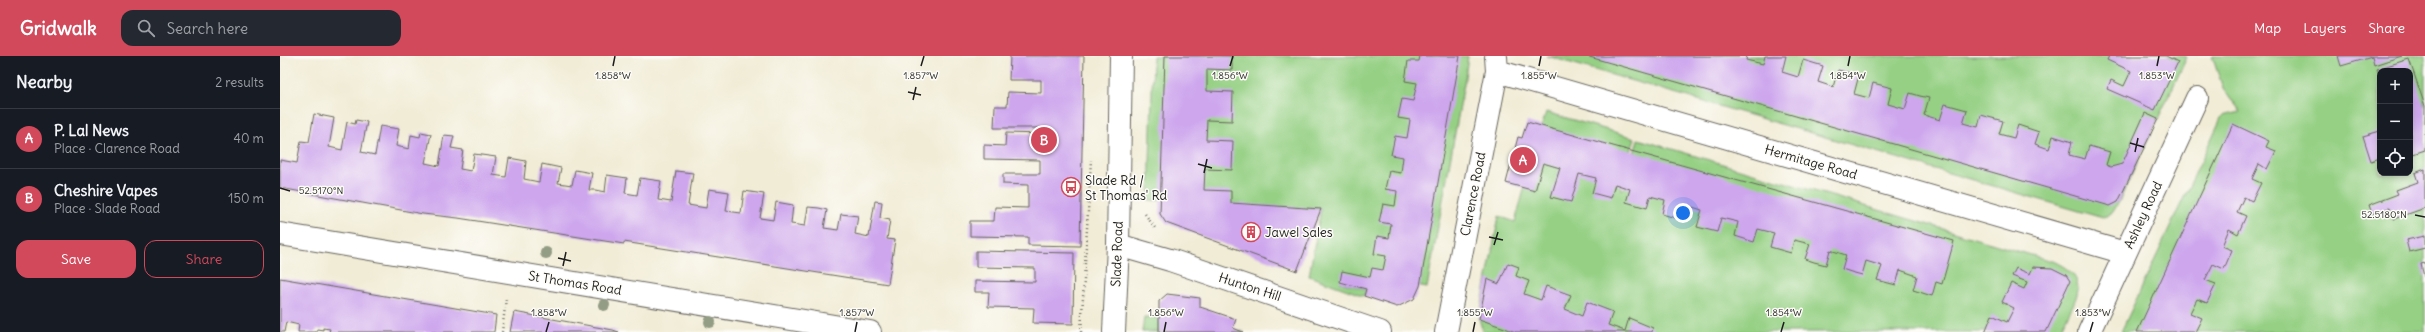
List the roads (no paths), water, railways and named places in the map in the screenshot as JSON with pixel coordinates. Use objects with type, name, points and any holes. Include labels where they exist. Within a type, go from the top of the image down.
[{"type":"street","name":"Slade Road","points":[[1114,332],[1118,245],[1121,56]]},
{"type":"street","name":"Hermitage Road","points":[[1497,63],[2125,253]]},
{"type":"street","name":"Clarence Road","points":[[1446,332],[1497,63]]},
{"type":"street","name":"Ashley Road","points":[[2089,332],[2197,98]]},
{"type":"street","name":"St Thomas Road","points":[[280,234],[870,332]]},
{"type":"street","name":"Hunton Hill","points":[[1118,245],[1170,260],[1380,332]]},
{"type":"place","name":"Cheshire Vapes","points":[[1044,140]]},
{"type":"place","name":"P. Lal News","points":[[1523,160]]},
{"type":"place","name":"Slade Rd / St Thomas' Rd","points":[[1071,187]]},
{"type":"place","name":"Jawel Sales","points":[[1251,232]]}]
